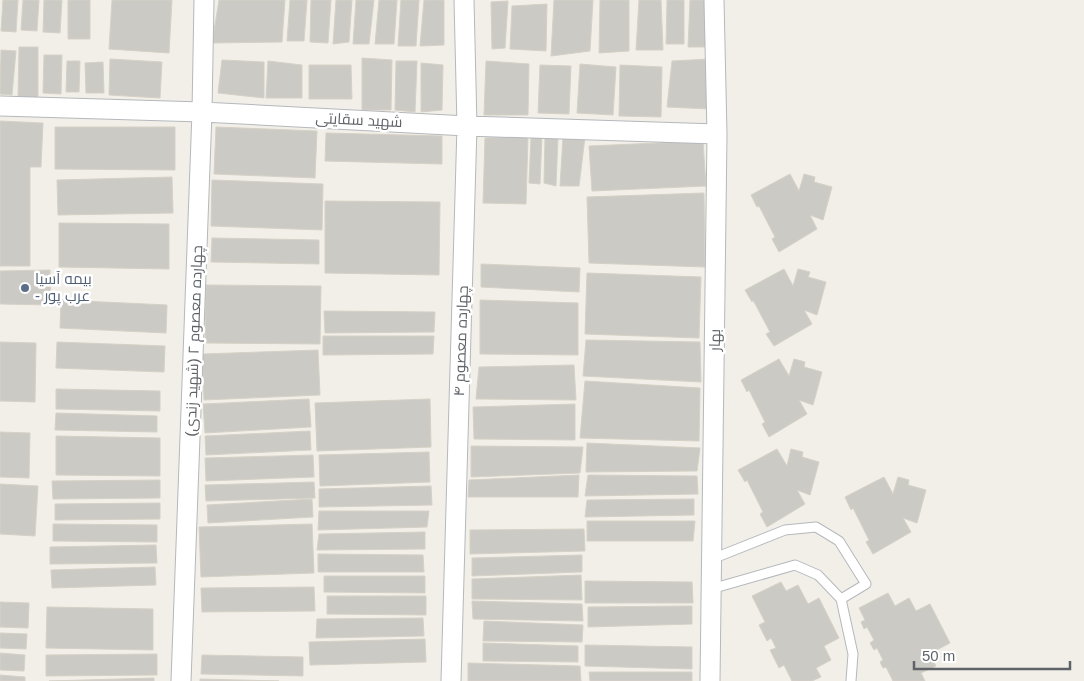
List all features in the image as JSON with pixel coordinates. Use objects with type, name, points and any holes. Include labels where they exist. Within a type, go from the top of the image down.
[{"type":"street","name":"چهارده معصوم ۲ (شهید زندی)","points":[[181,681],[202,112],[204,0]]},
{"type":"street","name":"چهارده معصوم ۴","points":[[451,681],[467,126],[464,0]]},
{"type":"street","name":"بهار","points":[[710,681],[717,134],[714,0]]},
{"type":"street","name":"شهید سقایتی","points":[[0,106],[202,112],[467,126],[717,134]]},
{"type":"lane","points":[[712,559],[785,530],[816,527],[839,541],[866,584],[841,599]]},
{"type":"lane","points":[[711,589],[795,565],[818,575],[841,599],[853,654],[851,681]]},
{"type":"building","points":[[3,0],[18,0],[16,32],[1,31]]},
{"type":"building","points":[[23,0],[39,0],[37,31],[21,30]]},
{"type":"building","points":[[44,0],[62,0],[60,33],[43,32]]},
{"type":"building","points":[[68,0],[90,0],[90,39],[68,39]]},
{"type":"building","points":[[112,0],[172,0],[169,53],[109,49]]},
{"type":"building","points":[[219,0],[285,0],[282,42],[212,43]]},
{"type":"building","points":[[290,0],[307,0],[304,41],[287,41]]},
{"type":"building","points":[[311,0],[331,0],[328,43],[310,42]]},
{"type":"building","points":[[336,0],[352,0],[349,42],[333,44]]},
{"type":"building","points":[[356,0],[374,0],[369,44],[353,44]]},
{"type":"building","points":[[379,0],[397,0],[394,44],[375,44]]},
{"type":"building","points":[[401,0],[419,0],[416,46],[398,46]]},
{"type":"building","points":[[424,0],[444,0],[444,45],[420,46]]},
{"type":"building","points":[[554,0],[593,0],[590,51],[551,56]]},
{"type":"building","points":[[600,0],[629,0],[629,51],[599,53]]},
{"type":"building","points":[[639,0],[661,0],[663,50],[636,50]]},
{"type":"building","points":[[667,0],[684,0],[684,44],[666,44]]},
{"type":"building","points":[[690,0],[709,0],[710,47],[688,47]]},
{"type":"building","points":[[508,1],[505,48],[492,49],[491,2]]},
{"type":"building","points":[[547,4],[546,51],[510,49],[512,6]]},
{"type":"building","points":[[19,47],[38,47],[38,98],[18,97]]},
{"type":"building","points":[[1,50],[16,51],[12,95],[0,94]]},
{"type":"building","points":[[44,55],[62,55],[61,94],[43,93]]},
{"type":"building","points":[[362,58],[392,60],[391,110],[362,110]]},
{"type":"building","points":[[110,59],[162,62],[160,98],[109,95]]},
{"type":"building","points":[[709,59],[710,109],[667,107],[672,61]]},
{"type":"building","points":[[222,60],[264,62],[264,98],[218,93]]},
{"type":"building","points":[[67,61],[80,61],[79,92],[66,92]]},
{"type":"building","points":[[268,61],[302,65],[302,98],[266,98]]},
{"type":"building","points":[[396,61],[417,61],[415,112],[395,110]]},
{"type":"building","points":[[486,61],[529,64],[528,115],[484,115]]},
{"type":"building","points":[[103,62],[104,93],[86,93],[85,63]]},
{"type":"building","points":[[421,63],[443,65],[442,110],[421,112]]},
{"type":"building","points":[[580,64],[616,67],[613,115],[577,113]]},
{"type":"building","points":[[309,65],[351,65],[352,99],[309,99]]},
{"type":"building","points":[[540,65],[571,66],[569,114],[538,113]]},
{"type":"building","points":[[620,65],[662,67],[661,117],[619,116]]},
{"type":"building","points":[[0,121],[43,123],[41,167],[30,167],[30,266],[0,266]]},
{"type":"building","points":[[55,127],[175,127],[175,170],[55,169]]},
{"type":"building","points":[[216,127],[317,131],[315,178],[214,174]]},
{"type":"building","points":[[326,133],[442,136],[442,164],[325,161]]},
{"type":"building","points":[[542,135],[540,184],[529,183],[531,137]]},
{"type":"building","points":[[528,137],[526,204],[483,203],[485,138]]},
{"type":"building","points":[[545,137],[558,138],[556,186],[544,183]]},
{"type":"building","points":[[563,137],[585,137],[579,186],[560,186]]},
{"type":"building","points":[[703,141],[706,186],[592,191],[589,146]]},
{"type":"building","points":[[790,174],[799,191],[804,174],[815,177],[814,182],[832,187],[823,220],[810,215],[817,229],[779,252],[772,239],[775,237],[751,195]]},
{"type":"building","points":[[172,177],[173,213],[58,215],[57,180]]},
{"type":"building","points":[[212,180],[323,184],[322,230],[211,226]]},
{"type":"building","points":[[704,193],[705,267],[589,263],[587,197]]},
{"type":"building","points":[[325,201],[440,202],[439,275],[325,273]]},
{"type":"building","points":[[59,223],[169,224],[169,269],[59,267]]},
{"type":"building","points":[[212,238],[319,240],[319,264],[211,262]]},
{"type":"building","points":[[481,264],[580,268],[579,292],[481,287]]},
{"type":"building","points":[[784,269],[793,286],[798,269],[810,272],[808,277],[826,282],[817,315],[804,310],[812,324],[774,346],[766,334],[770,332],[753,300],[752,302],[745,290]]},
{"type":"building","name":"بیمه آسیا - عرب پور","points":[[50,270],[51,305],[0,304],[0,271]]},
{"type":"building","points":[[587,273],[701,277],[699,338],[585,334]]},
{"type":"building","points":[[206,285],[321,286],[320,344],[205,343]]},
{"type":"building","points":[[61,300],[167,305],[166,333],[60,328]]},
{"type":"building","points":[[480,300],[578,303],[578,355],[480,354]]},
{"type":"building","points":[[324,311],[435,312],[434,332],[325,333]]},
{"type":"building","points":[[323,336],[434,336],[433,354],[323,355]]},
{"type":"building","points":[[586,340],[700,342],[701,382],[583,376]]},
{"type":"building","points":[[0,342],[36,343],[35,402],[0,401]]},
{"type":"building","points":[[57,342],[165,346],[164,372],[56,368]]},
{"type":"building","points":[[318,350],[320,395],[204,400],[202,354]]},
{"type":"building","points":[[779,359],[789,376],[794,359],[805,362],[804,367],[822,372],[813,405],[799,400],[807,414],[769,437],[762,424],[765,422],[749,390],[747,392],[741,380]]},
{"type":"building","points":[[574,365],[576,400],[476,399],[479,367]]},
{"type":"building","points":[[585,381],[700,388],[699,441],[580,438]]},
{"type":"building","points":[[56,389],[160,391],[160,411],[56,409]]},
{"type":"building","points":[[309,399],[311,427],[205,433],[203,404]]},
{"type":"building","points":[[430,399],[431,447],[317,451],[315,403]]},
{"type":"building","points":[[575,404],[575,440],[474,439],[473,407]]},
{"type":"building","points":[[56,413],[157,416],[157,432],[55,430]]},
{"type":"building","points":[[310,431],[311,450],[206,455],[205,436]]},
{"type":"building","points":[[0,432],[30,433],[29,478],[0,477]]},
{"type":"building","points":[[56,436],[160,438],[160,476],[56,475]]},
{"type":"building","points":[[587,443],[700,448],[697,471],[586,472]]},
{"type":"building","points":[[471,446],[583,447],[580,473],[471,477]]},
{"type":"building","points":[[777,449],[787,466],[791,449],[803,452],[802,457],[819,462],[810,495],[797,490],[805,504],[767,527],[760,514],[763,512],[747,480],[745,482],[738,470]]},
{"type":"building","points":[[429,452],[430,482],[320,486],[319,455]]},
{"type":"building","points":[[313,455],[314,477],[206,481],[205,458]]},
{"type":"building","points":[[579,475],[578,497],[468,497],[469,480]]},
{"type":"building","points":[[588,475],[697,476],[698,494],[585,496]]},
{"type":"building","points":[[884,477],[893,494],[898,477],[909,480],[908,485],[926,490],[917,523],[903,518],[911,532],[873,554],[866,542],[869,540],[853,508],[851,510],[845,497]]},
{"type":"building","points":[[160,480],[160,498],[53,499],[52,481]]},
{"type":"building","points":[[314,482],[315,498],[206,501],[205,485]]},
{"type":"building","points":[[0,484],[38,486],[35,536],[0,534]]},
{"type":"building","points":[[431,486],[432,505],[319,507],[319,489]]},
{"type":"building","points":[[312,499],[313,517],[208,523],[207,505]]},
{"type":"building","points":[[694,499],[694,515],[585,517],[587,500]]},
{"type":"building","points":[[160,503],[160,519],[55,520],[55,504]]},
{"type":"building","points":[[319,511],[429,511],[427,527],[318,530]]},
{"type":"building","points":[[587,521],[695,521],[693,541],[587,541]]},
{"type":"building","points":[[53,524],[157,525],[157,542],[53,541]]},
{"type":"building","points":[[312,524],[314,573],[201,577],[199,527]]},
{"type":"building","points":[[584,529],[585,551],[470,554],[470,530]]},
{"type":"building","points":[[425,532],[425,549],[317,550],[319,534]]},
{"type":"building","points":[[156,545],[157,563],[50,564],[50,547]]},
{"type":"building","points":[[318,554],[423,555],[424,572],[318,572]]},
{"type":"building","points":[[582,555],[582,572],[472,576],[472,558]]},
{"type":"building","points":[[155,567],[156,585],[52,588],[51,570]]},
{"type":"building","points":[[581,575],[582,600],[472,599],[472,579]]},
{"type":"building","points":[[324,576],[425,576],[425,593],[324,592]]},
{"type":"building","points":[[585,581],[692,582],[693,603],[585,603]]},
{"type":"building","points":[[781,582],[786,591],[798,585],[808,604],[819,598],[839,638],[824,646],[831,660],[816,668],[821,677],[812,681],[792,681],[784,665],[779,668],[770,650],[776,648],[771,638],[767,641],[759,625],[765,622],[752,596]]},
{"type":"building","points":[[314,587],[315,611],[202,612],[201,588]]},
{"type":"building","points":[[888,593],[895,606],[909,598],[916,611],[930,604],[950,643],[929,654],[936,666],[921,673],[925,681],[893,681],[886,667],[883,668],[880,662],[883,660],[877,648],[874,650],[870,643],[874,640],[867,627],[864,629],[861,622],[865,620],[859,608]]},
{"type":"building","points":[[327,596],[426,596],[426,615],[327,614]]},
{"type":"building","points":[[472,601],[582,604],[583,621],[473,619]]},
{"type":"building","points":[[0,602],[29,603],[28,628],[0,627]]},
{"type":"building","points":[[692,606],[692,624],[588,627],[588,607]]},
{"type":"building","points":[[47,607],[153,609],[153,650],[46,648]]},
{"type":"building","points":[[423,618],[424,636],[316,638],[317,619]]},
{"type":"building","points":[[484,621],[583,625],[582,642],[483,641]]},
{"type":"building","points":[[0,633],[27,634],[26,649],[0,648]]},
{"type":"building","points":[[425,639],[426,662],[310,665],[309,642]]},
{"type":"building","points":[[483,643],[578,646],[578,662],[483,661]]},
{"type":"building","points":[[585,645],[692,647],[692,669],[585,666]]},
{"type":"building","points":[[0,653],[25,655],[24,671],[0,670]]},
{"type":"building","points":[[157,654],[157,675],[46,676],[46,655]]},
{"type":"building","points":[[202,655],[303,657],[303,676],[201,674]]},
{"type":"building","points":[[468,663],[580,666],[581,681],[468,681]]},
{"type":"building","points":[[589,672],[692,672],[692,681],[590,681]]},
{"type":"building","points":[[0,675],[25,677],[25,681],[0,681]]},
{"type":"building","points":[[154,678],[154,681],[49,681]]},
{"type":"building","points":[[200,679],[279,681],[200,681]]},
{"type":"place","name":"بیمه آسیا - عرب پور","points":[[25,288]]}]
